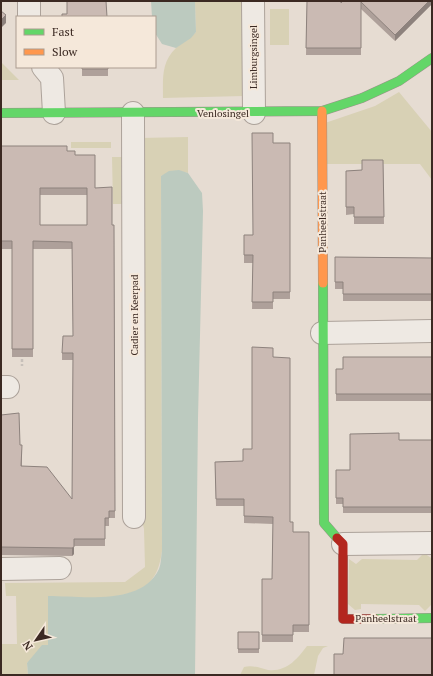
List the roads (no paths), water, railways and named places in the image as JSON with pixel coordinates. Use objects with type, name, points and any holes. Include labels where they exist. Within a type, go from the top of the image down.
[{"type":"street","points":[[29,1],[29,16]]},
{"type":"street","name":"Limburgsingel","points":[[253,1],[254,113]]},
{"type":"street","name":"Venlosingel","points":[[1,113],[254,113],[322,111],[362,98],[399,81],[432,58]]},
{"type":"street","points":[[44,68],[52,78],[54,113]]},
{"type":"street","name":"Panheelstraat","points":[[322,111],[324,523],[343,544],[343,619],[432,618]]},
{"type":"street","name":"Cadier en Keerpad","points":[[133,113],[134,517]]},
{"type":"street","points":[[322,333],[432,331]]},
{"type":"street","points":[[343,544],[432,544]]},
{"type":"street","points":[[1,569],[60,568]]}]
